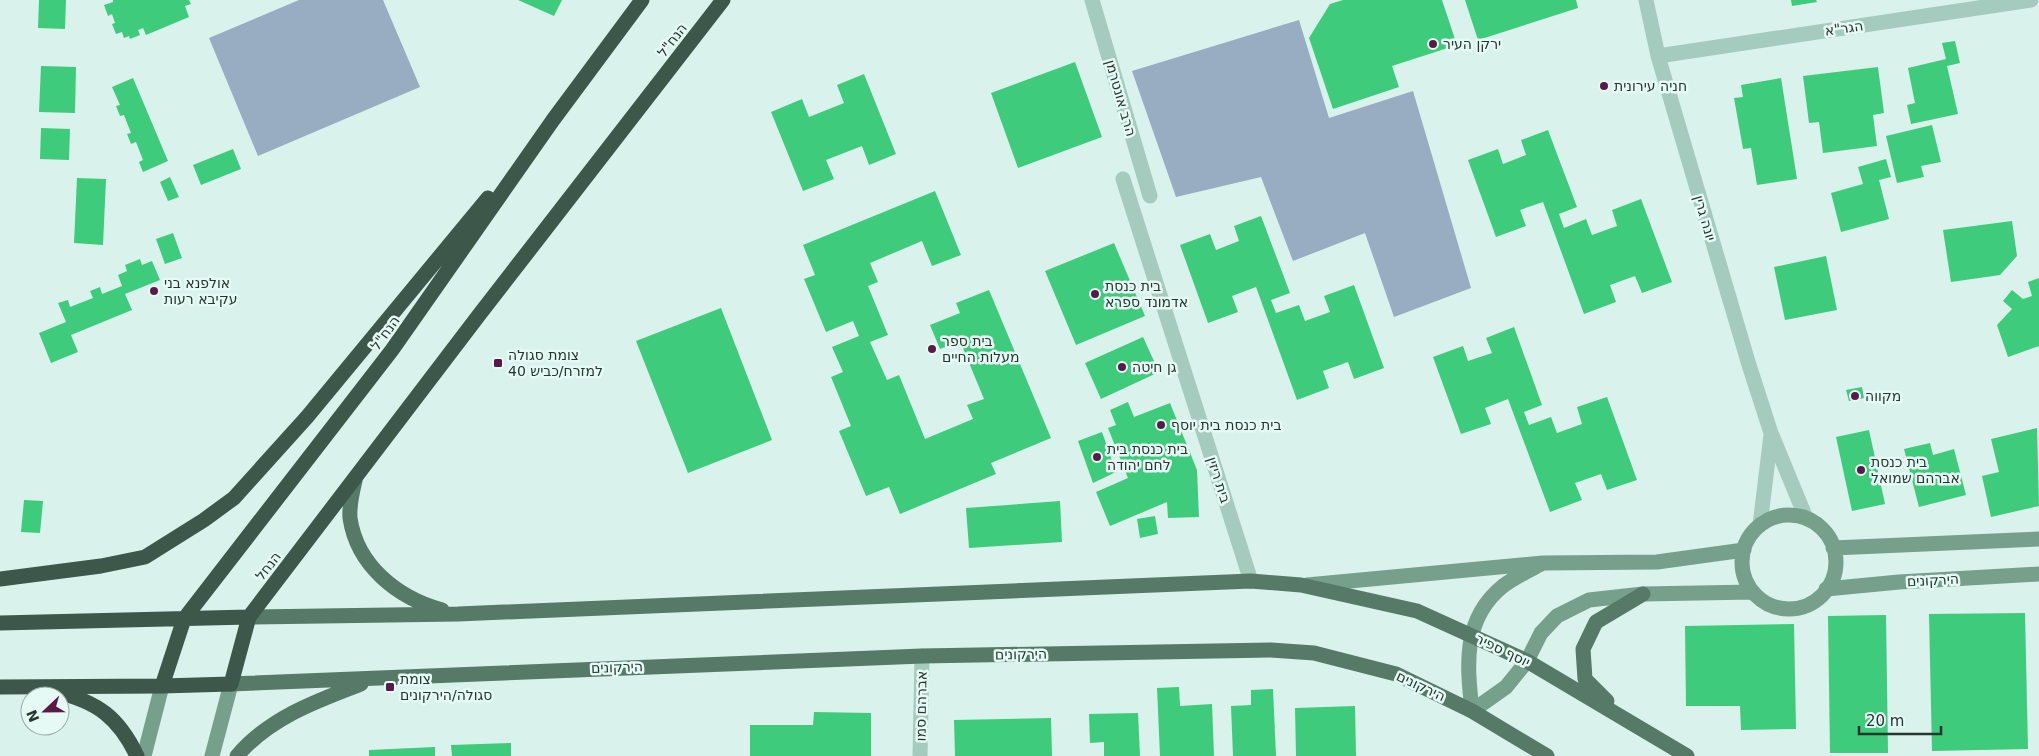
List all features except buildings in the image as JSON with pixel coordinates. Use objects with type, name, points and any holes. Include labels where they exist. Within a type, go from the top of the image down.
[{"type":"highway","name":"הנח\"ל","points":[[162,686],[184,619],[392,350],[553,120],[642,0]]},
{"type":"highway","name":"הנח\"ל","points":[[355,480],[479,315],[723,0]]},
{"type":"highway","points":[[0,579],[145,557],[204,520],[234,498],[307,418],[553,120]]},
{"type":"highway","name":"הנחל","points":[[231,684],[249,617],[355,480]]},
{"type":"highway","points":[[0,623],[249,617]]},
{"type":"highway","points":[[70,687],[231,684]]},
{"type":"highway","points":[[0,687],[20,687]]},
{"type":"highway","points":[[70,696],[86,701],[104,711],[118,723],[137,756]]},
{"type":"main road","points":[[355,480],[350,518],[356,541],[368,564],[386,582],[408,597],[458,614]]},
{"type":"main road","points":[[249,617],[458,614],[1251,581],[1301,585]]},
{"type":"main road","name":"יוסף ספיר","points":[[1301,585],[1417,611],[1471,634],[1527,661],[1687,756]]},
{"type":"main road","points":[[1622,717],[1585,679],[1583,649],[1596,622],[1644,594]]},
{"type":"main road","name":"הירקונים","points":[[231,684],[604,667],[922,656],[1271,650],[1314,653],[1396,674],[1472,711]]},
{"type":"main road","points":[[236,756],[264,729],[292,713],[373,679]]},
{"type":"main road","points":[[1472,711],[1547,756]]},
{"type":"street","name":"הרב אונטרמן","points":[[1092,0],[1150,196]]},
{"type":"street","name":"יונה גרין","points":[[1646,0],[1658,56],[1749,365],[1771,433],[1806,518]]},
{"type":"street","name":"הגר\"א","points":[[1658,56],[2031,0]]},
{"type":"street","points":[[2038,0],[2039,10]]},
{"type":"street","name":"בית ריזין","points":[[1123,179],[1251,581]]},
{"type":"street","name":"יונה גרין","points":[[1760,525],[1771,433]]},
{"type":"street","points":[[1790,515],[1806,518],[1819,526],[1829,538],[1835,553],[1836,569],[1821,597],[1808,605],[1794,609],[1779,608],[1765,602],[1753,592],[1746,579],[1742,565],[1744,550],[1750,536],[1760,525],[1774,518],[1790,515]]},
{"type":"street","points":[[1833,548],[2039,539]]},
{"type":"street","points":[[1301,585],[1543,563],[1656,562],[1744,550]]},
{"type":"street","points":[[1543,563],[1503,587],[1484,607],[1471,634],[1467,668],[1472,711],[1506,687],[1527,661],[1541,634],[1557,616],[1589,600],[1644,594],[1753,592]]},
{"type":"street","name":"הירקונים","points":[[1826,589],[1899,582],[2039,574]]},
{"type":"street","name":"אברהם סמו","points":[[920,756],[922,656]]},
{"type":"street","points":[[212,756],[231,684]]},
{"type":"street","points":[[144,756],[162,686]]},
{"type":"shaded area","points":[[299,0],[383,0],[420,87],[258,156],[209,38]]},
{"type":"shaded area","points":[[1299,20],[1329,118],[1413,91],[1471,288],[1394,317],[1365,233],[1293,261],[1261,177],[1176,197],[1132,71]]},
{"type":"place","name":"ירקן העיר","points":[[1433,44]]},
{"type":"place","name":"חניה עירונית","points":[[1604,86]]},
{"type":"place","name":"אולפנא בני עקיבא רעות","points":[[154,291]]},
{"type":"place","name":"בית כנסת אדמונד ספרא","points":[[1095,294]]},
{"type":"place","name":"בית ספר מעלות החיים","points":[[932,349]]},
{"type":"place","name":"צומת סגולה למזרח/כביש 40","points":[[498,363]]},
{"type":"place","name":"גן חיטה","points":[[1122,367]]},
{"type":"place","name":"מקווה","points":[[1855,396]]},
{"type":"place","name":"בית כנסת בית יוסף","points":[[1161,425]]},
{"type":"place","name":"בית כנסת בית לחם יהודה","points":[[1097,457]]},
{"type":"place","name":"בית כנסת אברהם שמואל","points":[[1861,470]]},
{"type":"place","name":"צומת סגולה/הירקונים","points":[[390,687]]}]
